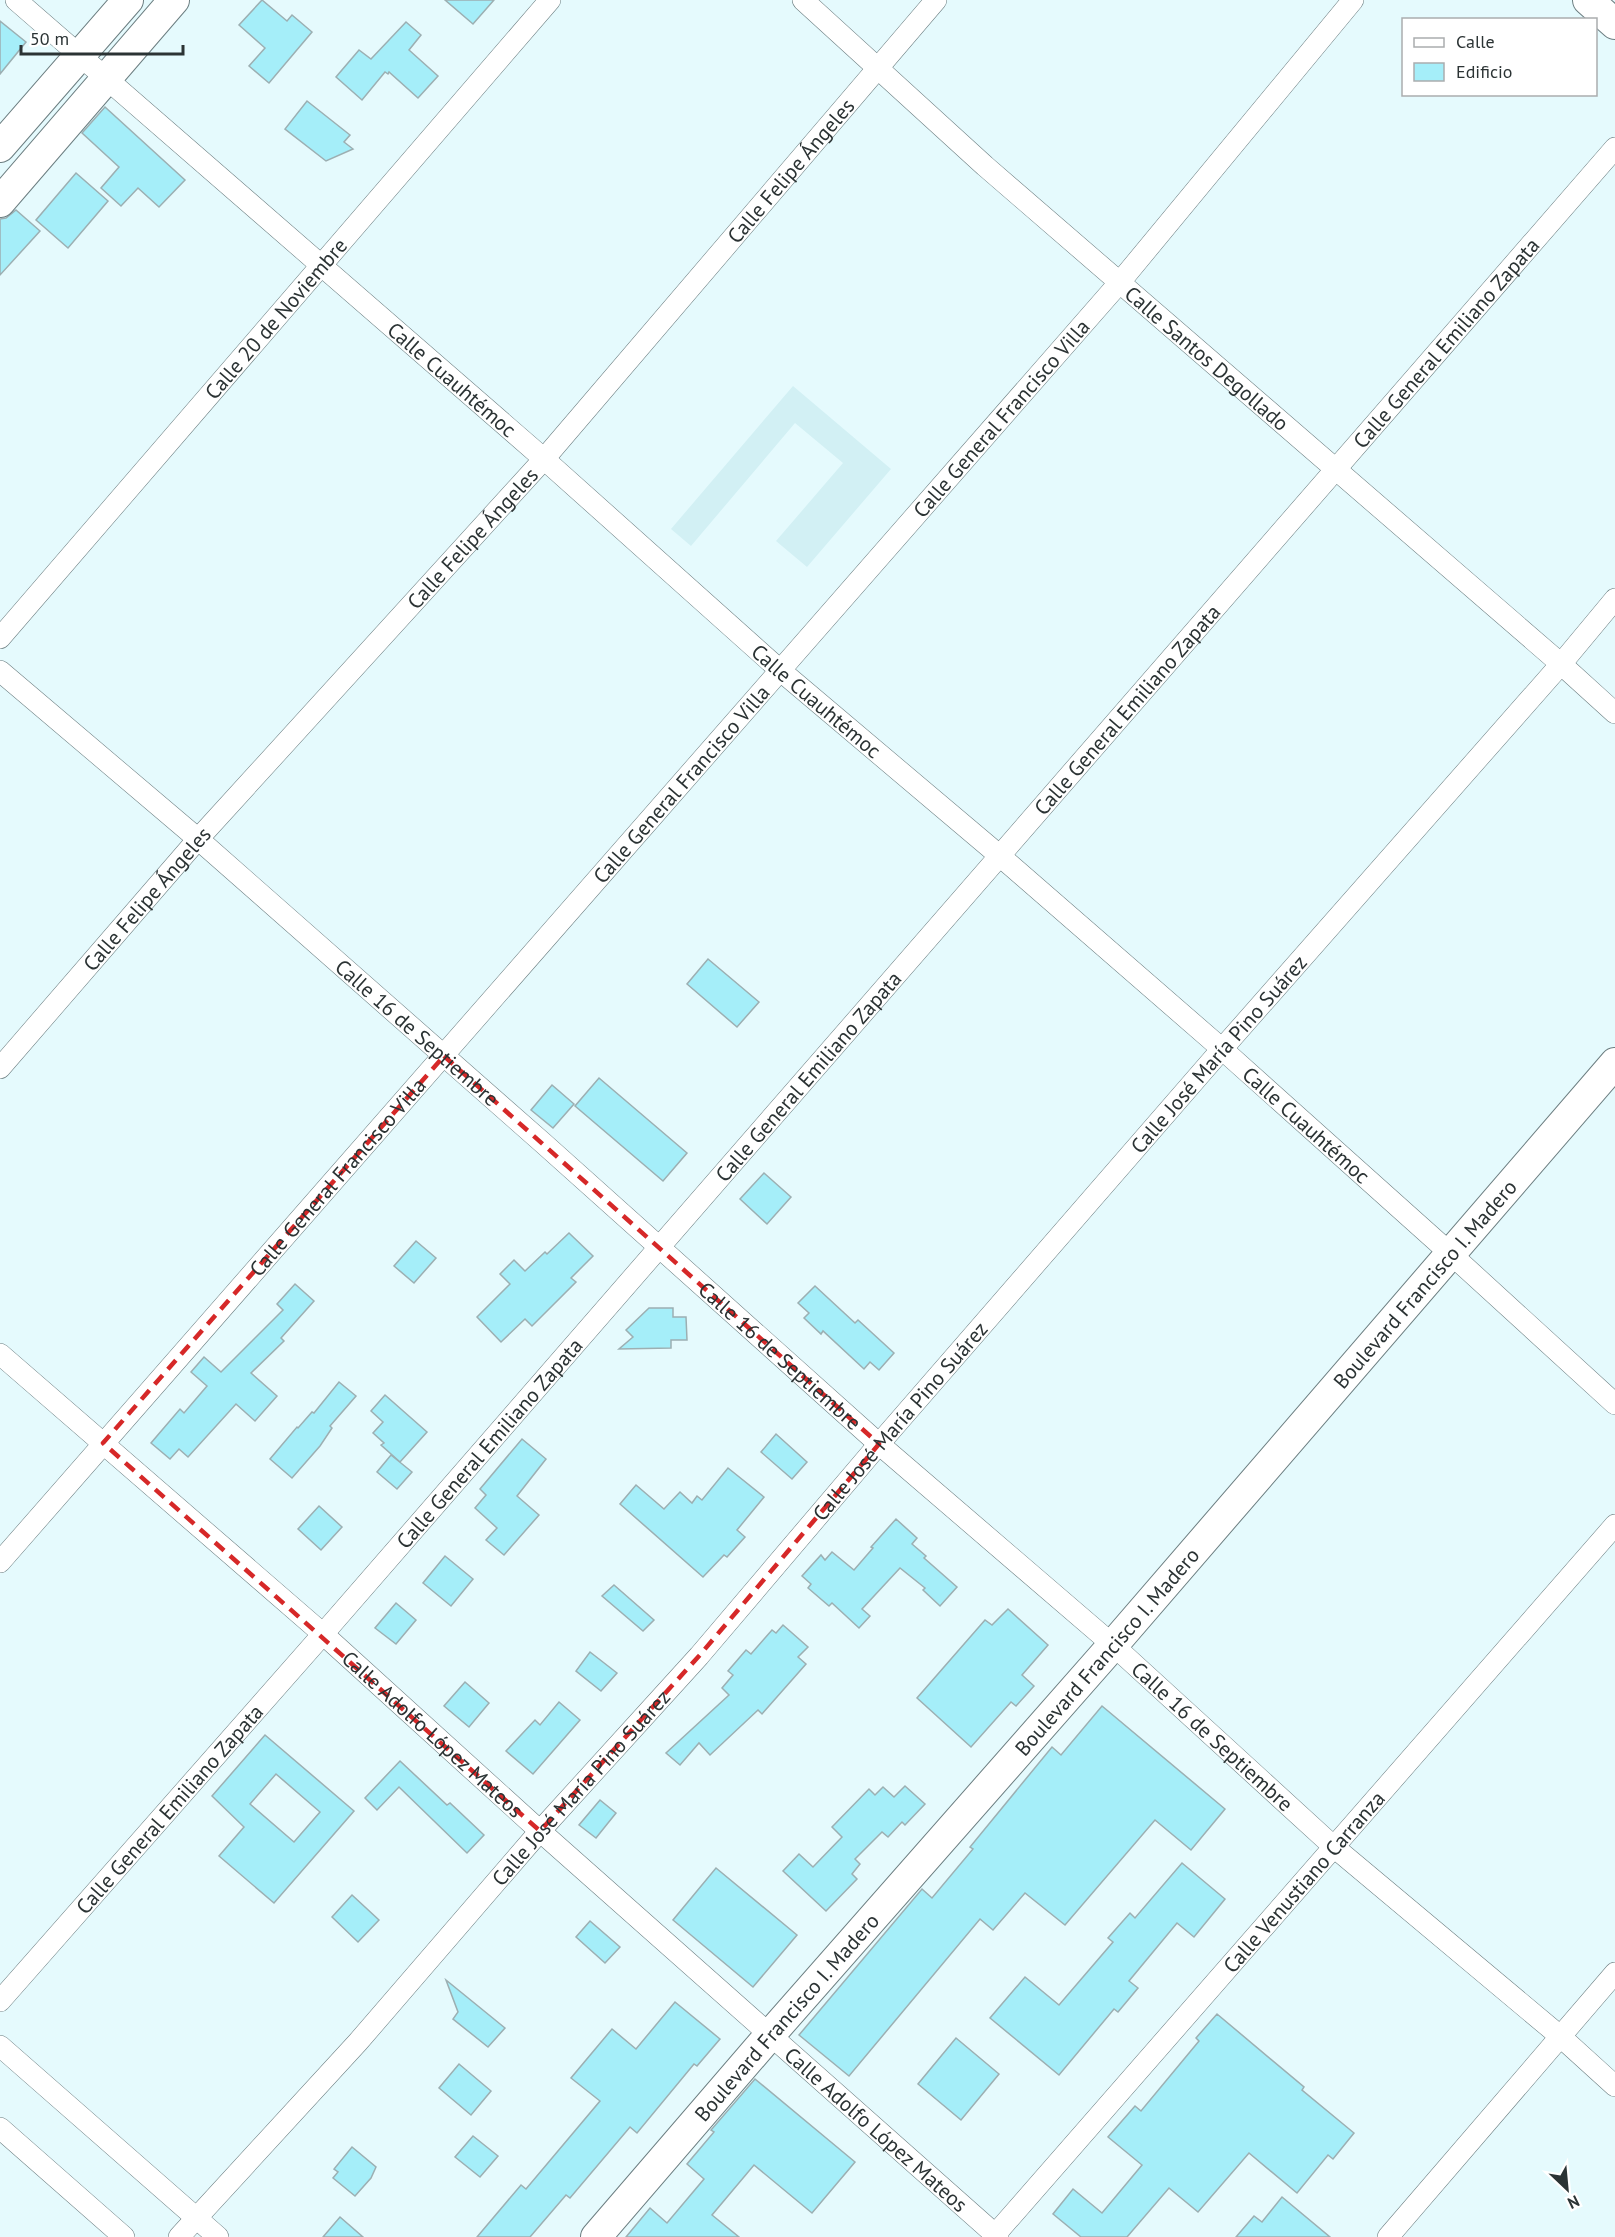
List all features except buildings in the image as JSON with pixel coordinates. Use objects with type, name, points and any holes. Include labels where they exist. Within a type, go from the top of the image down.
[{"type":"street","name":"Calle Cuauhtémoc","points":[[16,0],[544,459],[781,671],[1000,856],[1222,1049],[1615,1404]]},
{"type":"street","points":[[0,147],[128,0]]},
{"type":"street","points":[[0,202],[174,0]]},
{"type":"street","name":"Calle 20 de Noviembre","points":[[0,638],[550,0]]},
{"type":"street","name":"Calle Santos Degollado","points":[[803,0],[985,166],[1615,713]]},
{"type":"street","name":"Calle Felipe Ángeles","points":[[0,1068],[198,839],[544,459],[936,0]]},
{"type":"street","name":"Calle General Francisco Villa","points":[[0,1562],[1120,282],[1353,0]]},
{"type":"street","points":[[1588,0],[1615,24]]},
{"type":"street","name":"Calle General Emiliano Zapata","points":[[0,2001],[323,1634],[1615,148]]},
{"type":"street","name":"Calle José María Pino Suárez","points":[[179,2237],[358,2042],[540,1831],[699,1656],[879,1444],[1561,664],[1615,598]]},
{"type":"street","name":"Calle 16 de Septiembre","points":[[0,671],[198,839],[660,1247],[879,1444],[1113,1646],[1334,1846],[1561,2037],[1615,2086]]},
{"type":"street","name":"Boulevard Francisco I. Madero","points":[[596,2237],[769,2036],[1113,1646],[1615,1063]]},
{"type":"street","name":"Calle Adolfo López Mateos","points":[[0,1354],[323,1634],[540,1831],[995,2236]]},
{"type":"street","name":"Calle Venustiano Carranza","points":[[995,2236],[1615,1525]]},
{"type":"street","points":[[1388,2237],[1615,1973]]},
{"type":"street","points":[[0,2046],[218,2237]]},
{"type":"street","points":[[0,2128],[124,2237]]},
{"type":"highlighted area","points":[[444,1056],[879,1444],[699,1656],[540,1831],[103,1443]]},
{"type":"shaded area","points":[[793,386],[891,469],[807,567],[776,541],[843,463],[795,423],[691,546],[671,529]]}]
